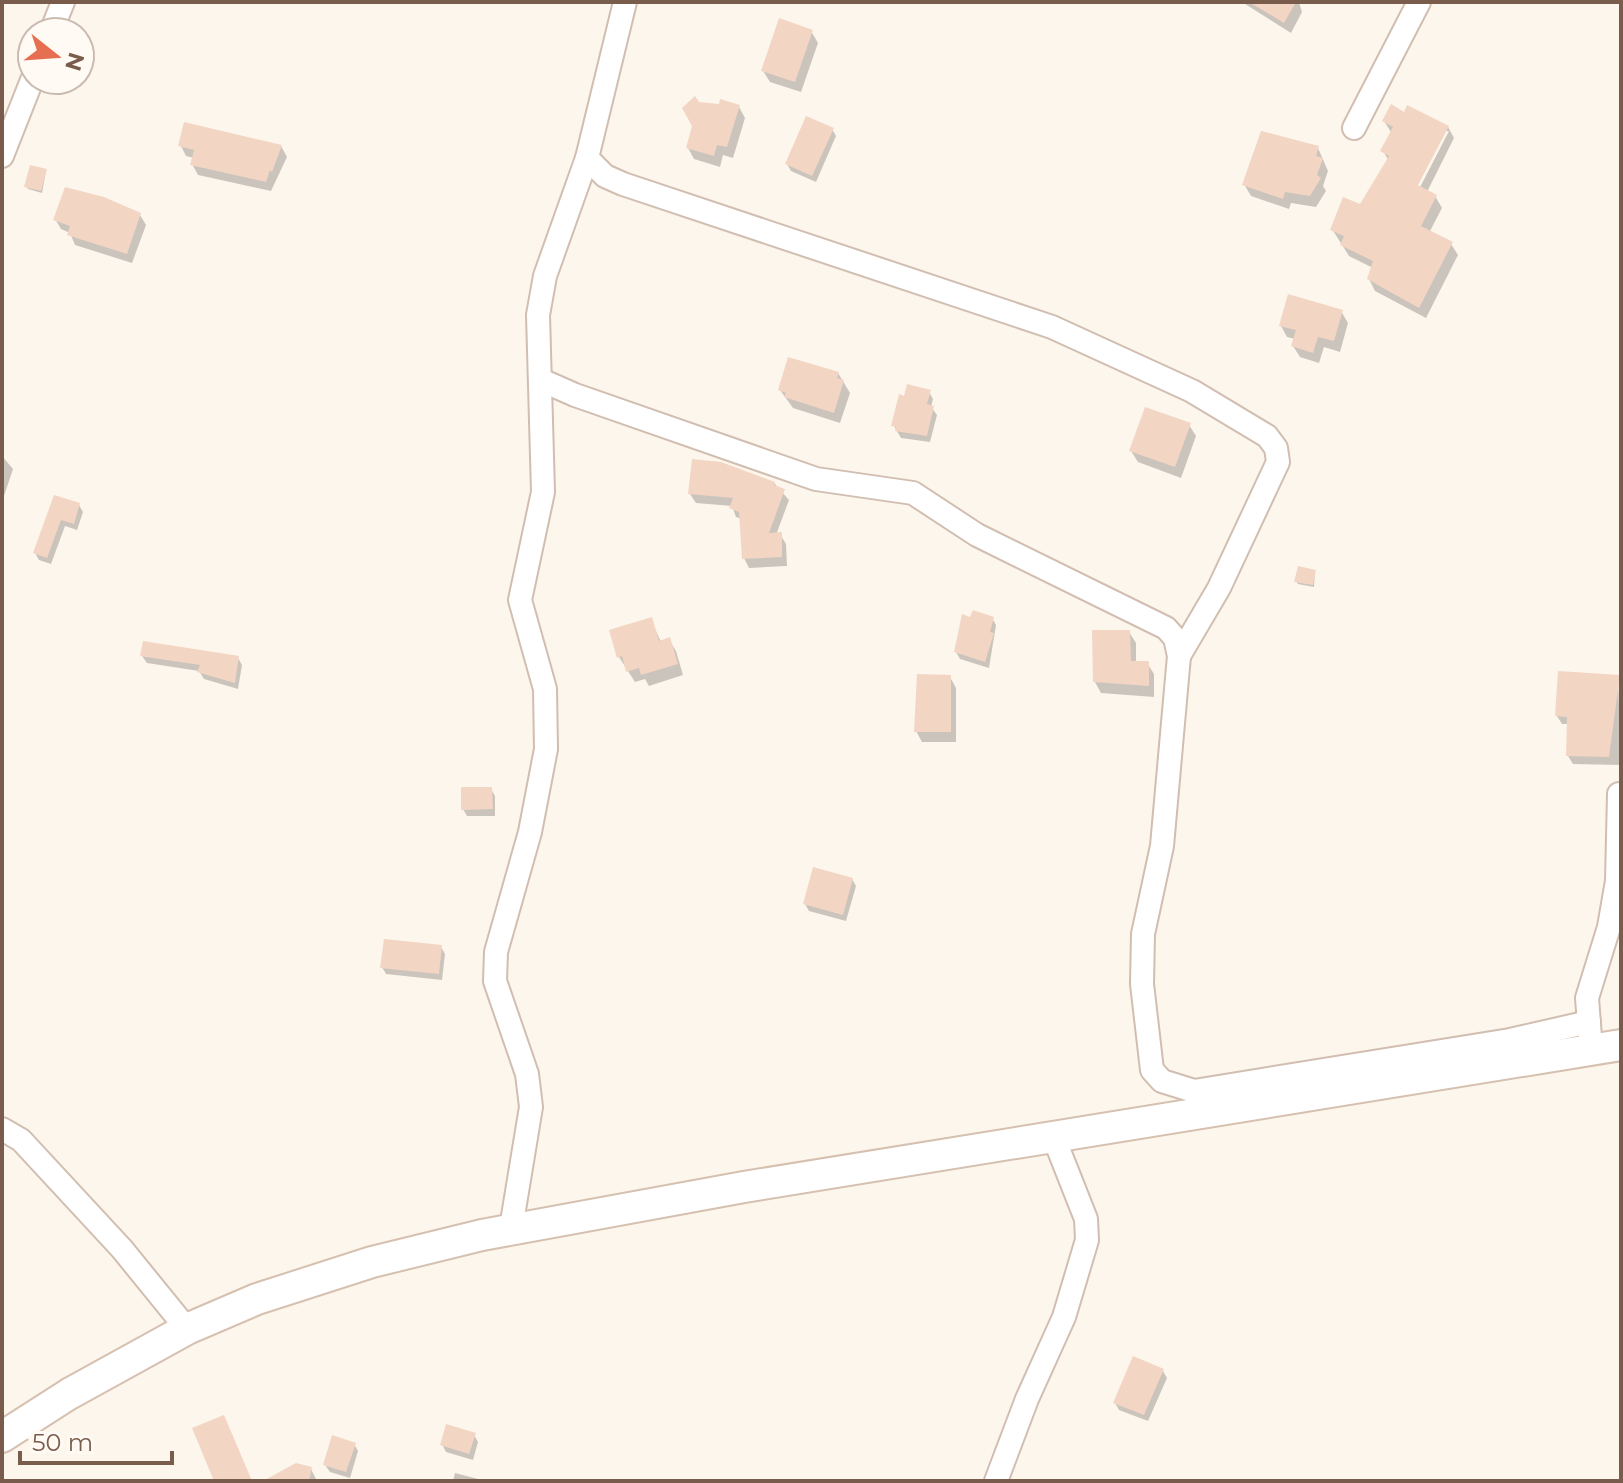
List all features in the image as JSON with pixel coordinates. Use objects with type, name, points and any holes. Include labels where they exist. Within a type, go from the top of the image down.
[{"type":"main road","points":[[2,1437],[69,1394],[187,1329],[257,1299],[372,1262],[511,1228],[1054,1138],[1590,1036],[1621,1045]]},
{"type":"street","points":[[511,1228],[531,1107],[527,1074],[495,981],[496,952],[530,832],[546,749],[545,689],[520,600],[543,492],[538,315],[545,276],[587,158],[625,2]]},
{"type":"street","points":[[1354,128],[1419,2]]},
{"type":"street","points":[[2,156],[26,96]]},
{"type":"street","points":[[587,158],[605,176],[623,184],[1052,327],[1192,391],[1267,436],[1276,448],[1278,462],[1219,588],[1179,656]]},
{"type":"street","points":[[541,380],[575,395],[816,479],[913,493],[977,535],[1166,628],[1175,638],[1179,656],[1162,846],[1143,934],[1142,984],[1152,1070],[1162,1081],[1194,1091],[1510,1040],[1590,1036],[1587,998],[1609,927],[1617,881],[1619,794]]},
{"type":"street","points":[[2,1129],[21,1140],[102,1227],[187,1329]]},
{"type":"street","points":[[996,1481],[1027,1399],[1064,1317],[1087,1240],[1086,1219],[1054,1138]]},
{"type":"building","points":[[1249,2],[1296,2],[1284,23]]},
{"type":"building","points":[[779,18],[813,30],[795,82],[761,71]]},
{"type":"building","points":[[695,96],[699,102],[719,104],[720,99],[740,105],[727,147],[717,145],[714,156],[686,148],[692,126],[682,108]]},
{"type":"building","points":[[1391,104],[1404,112],[1407,105],[1449,126],[1418,185],[1437,195],[1421,226],[1453,242],[1419,308],[1367,279],[1373,261],[1340,245],[1344,236],[1330,230],[1343,197],[1360,204],[1389,156],[1380,151],[1393,127],[1382,121]]},
{"type":"building","points":[[806,116],[834,128],[812,176],[785,164]]},
{"type":"building","points":[[184,122],[282,145],[266,182],[190,165],[194,150],[178,146]]},
{"type":"building","points":[[1261,131],[1319,146],[1316,156],[1323,158],[1317,175],[1321,178],[1310,196],[1285,192],[1283,199],[1242,185]]},
{"type":"building","points":[[30,165],[47,169],[41,191],[24,187]]},
{"type":"building","points":[[65,187],[104,197],[141,213],[127,254],[67,235],[70,226],[53,220]]},
{"type":"building","points":[[1288,294],[1343,310],[1334,341],[1318,337],[1313,353],[1291,346],[1296,330],[1279,326]]},
{"type":"building","points":[[788,357],[839,372],[837,378],[844,380],[834,413],[784,397],[786,393],[778,390]]},
{"type":"building","points":[[907,384],[931,390],[927,404],[934,406],[927,436],[895,431],[896,427],[891,426],[899,394],[904,396]]},
{"type":"building","points":[[1145,407],[1191,423],[1175,467],[1129,451]]},
{"type":"building","points":[[692,459],[721,462],[775,482],[774,485],[785,489],[769,533],[782,532],[782,557],[742,559],[739,512],[729,508],[733,498],[688,494]]},
{"type":"building","points":[[54,495],[80,503],[74,524],[61,520],[47,558],[33,553]]},
{"type":"building","points":[[1298,566],[1316,570],[1313,585],[1294,582]]},
{"type":"building","points":[[973,610],[994,617],[990,632],[994,633],[985,662],[954,652],[962,614],[970,617]]},
{"type":"building","points":[[652,617],[659,641],[670,637],[678,664],[641,675],[639,668],[626,672],[622,656],[617,658],[609,630]]},
{"type":"building","points":[[1092,630],[1130,630],[1131,661],[1149,661],[1149,686],[1093,682]]},
{"type":"building","points":[[143,641],[239,656],[235,683],[197,672],[200,665],[140,656]]},
{"type":"building","points":[[1558,671],[1620,675],[1609,757],[1566,756],[1567,717],[1555,716]]},
{"type":"building","points":[[917,674],[951,675],[951,732],[914,732]]},
{"type":"building","points":[[461,787],[492,787],[493,809],[461,810]]},
{"type":"building","points":[[813,867],[853,878],[843,915],[803,904]]},
{"type":"building","points":[[384,939],[442,945],[439,974],[380,968]]},
{"type":"building","points":[[1133,1356],[1164,1369],[1144,1415],[1113,1403]]},
{"type":"building","points":[[224,1415],[252,1481],[214,1481],[192,1428]]},
{"type":"building","points":[[446,1424],[476,1433],[469,1454],[440,1445]]},
{"type":"building","points":[[332,1435],[356,1443],[346,1472],[323,1465]]},
{"type":"building","points":[[296,1463],[312,1467],[309,1481],[263,1481]]}]
